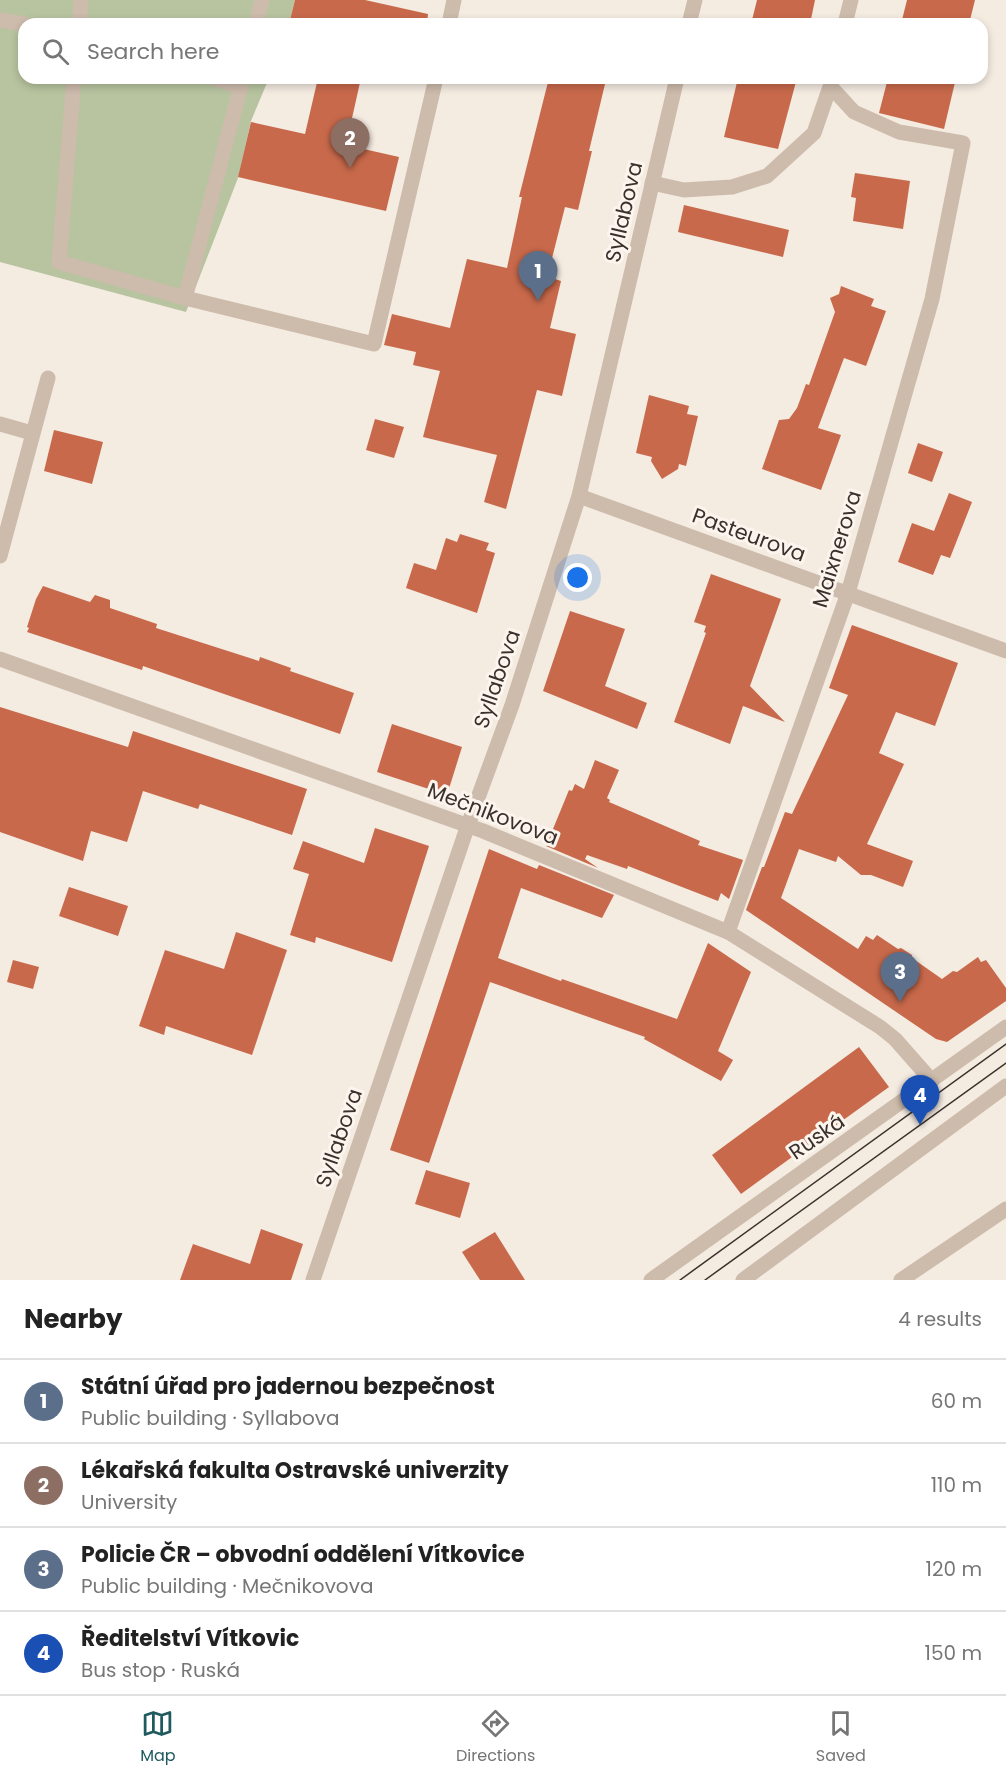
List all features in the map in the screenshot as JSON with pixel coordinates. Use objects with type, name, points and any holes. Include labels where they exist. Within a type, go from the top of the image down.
[{"type":"street","points":[[80,18],[81,0]]},
{"type":"street","points":[[258,18],[262,0]]},
{"type":"street","points":[[450,18],[454,0]]},
{"type":"street","points":[[691,18],[695,0]]},
{"type":"street","points":[[846,18],[851,0]]},
{"type":"street","points":[[0,20],[18,23]]},
{"type":"street","points":[[74,84],[59,262],[185,298],[374,344],[435,84]]},
{"type":"street","points":[[185,298],[241,84]]},
{"type":"street","name":"Syllabova","points":[[313,1280],[468,825],[512,705],[579,496],[676,84]]},
{"type":"street","points":[[652,183],[684,190],[732,187],[767,176],[814,133],[831,84]]},
{"type":"street","name":"Maixnerova","points":[[728,932],[848,593],[932,298],[963,143],[899,132],[854,112],[833,84]]},
{"type":"street","points":[[0,556],[48,378]]},
{"type":"street","points":[[0,424],[32,433]]},
{"type":"street","name":"Pasteurova","points":[[579,496],[1006,651]]},
{"type":"street","name":"Mečnikovova","points":[[0,659],[468,825],[728,932],[880,1027],[896,1040],[932,1081]]},
{"type":"street","name":"Ruská","points":[[651,1280],[1006,1027]]},
{"type":"street","points":[[743,1280],[1006,1086]]},
{"type":"street","points":[[901,1280],[1006,1209]]},
{"type":"green space","points":[[0,0],[295,0],[290,18],[18,18],[18,84],[266,84],[251,121],[238,178],[186,312],[0,262]]},
{"type":"building","points":[[295,0],[365,0],[428,14],[428,18],[290,18]]},
{"type":"building","points":[[757,0],[815,0],[811,18],[752,18]]},
{"type":"building","points":[[907,0],[975,0],[970,18],[902,18]]},
{"type":"building","points":[[317,84],[360,84],[346,145],[399,157],[386,211],[238,177],[251,122],[305,134]]},
{"type":"building","points":[[547,84],[605,84],[578,210],[565,207],[549,270],[557,272],[555,279],[561,281],[550,328],[576,334],[562,396],[537,390],[506,509],[484,502],[497,455],[423,437],[440,371],[413,365],[416,352],[384,345],[392,314],[450,328],[467,259],[507,268],[522,197],[519,197]]},
{"type":"building","points":[[737,84],[795,84],[778,149],[724,137]]},
{"type":"building","points":[[886,84],[955,84],[944,129],[879,113]]},
{"type":"building","points":[[855,173],[910,181],[903,229],[853,221],[856,198],[851,197]]},
{"type":"building","points":[[684,205],[789,230],[783,257],[678,232]]},
{"type":"building","points":[[841,286],[874,299],[871,306],[886,311],[866,366],[844,358],[818,428],[841,435],[821,490],[762,469],[779,420],[789,419],[797,408],[806,384],[809,385],[835,312],[830,298],[839,294]]},
{"type":"building","points":[[649,395],[689,406],[687,414],[698,416],[686,466],[679,464],[678,469],[662,479],[651,461],[652,457],[636,453]]},
{"type":"building","points":[[375,419],[404,427],[394,458],[366,450]]},
{"type":"building","points":[[54,430],[103,442],[92,484],[44,471]]},
{"type":"building","points":[[918,443],[943,452],[932,482],[908,473]]},
{"type":"building","points":[[949,493],[972,502],[950,558],[941,555],[933,575],[898,562],[912,523],[934,531]]},
{"type":"building","points":[[460,534],[489,543],[486,550],[495,553],[477,613],[406,588],[414,563],[436,570],[446,538],[457,542]]},
{"type":"building","points":[[711,574],[781,599],[750,686],[785,722],[743,706],[730,744],[674,722],[706,633],[704,632],[706,626],[694,622]]},
{"type":"building","points":[[43,586],[90,602],[95,595],[110,600],[110,608],[157,624],[156,628],[259,661],[260,657],[291,668],[290,671],[354,693],[340,734],[143,666],[142,670],[27,632],[36,599]]},
{"type":"building","points":[[570,611],[625,629],[605,686],[647,703],[637,729],[543,691]]},
{"type":"building","points":[[852,625],[958,663],[935,726],[896,712],[879,753],[904,764],[867,844],[913,861],[903,887],[871,875],[861,875],[838,856],[836,862],[799,849],[781,898],[858,949],[866,936],[873,940],[877,935],[912,955],[912,958],[942,979],[953,971],[957,972],[978,957],[981,962],[986,960],[1006,988],[1006,1001],[947,1042],[936,1039],[746,910],[785,812],[792,814],[848,695],[829,688]]},
{"type":"building","points":[[0,707],[128,747],[133,731],[307,789],[292,835],[200,804],[198,809],[143,791],[127,842],[91,831],[83,861],[0,832]]},
{"type":"building","points":[[392,724],[462,747],[447,795],[377,772]]},
{"type":"building","points":[[595,760],[619,770],[607,798],[609,802],[700,841],[698,845],[743,860],[729,899],[721,893],[718,901],[628,866],[627,869],[587,855],[585,859],[598,868],[546,846],[569,790],[572,791],[575,784],[584,789]]},
{"type":"building","points":[[375,828],[429,846],[392,962],[316,937],[315,943],[290,935],[309,874],[293,869],[303,841],[364,863]]},
{"type":"building","points":[[489,849],[537,869],[539,865],[614,895],[602,918],[521,888],[498,958],[677,1019],[708,943],[751,972],[718,1051],[733,1060],[721,1081],[644,1039],[645,1037],[490,982],[429,1163],[390,1150]]},
{"type":"building","points":[[69,887],[128,906],[118,936],[59,916]]},
{"type":"building","points":[[236,932],[287,950],[252,1055],[166,1026],[164,1035],[139,1026],[165,950],[224,969]]},
{"type":"building","points":[[13,960],[39,967],[33,989],[7,982]]},
{"type":"building","points":[[859,1047],[889,1087],[741,1194],[712,1155]]},
{"type":"building","points":[[426,1170],[470,1183],[460,1218],[415,1204]]},
{"type":"building","points":[[261,1229],[303,1244],[291,1280],[180,1280],[193,1244],[250,1264]]},
{"type":"building","points":[[495,1232],[525,1280],[480,1280],[462,1252]]},
{"type":"tram line","points":[[680,1280],[1006,1044]]},
{"type":"tram line","points":[[705,1280],[1006,1063]]},
{"type":"place","name":"Lékařská fakulta Ostravské univerzity","points":[[350,168]]},
{"type":"place","name":"Státní úřad pro jadernou bezpečnost","points":[[538,301]]},
{"type":"place","name":"Policie ČR – obvodní oddělení Vítkovice","points":[[900,1002]]},
{"type":"place","name":"Ředitelství Vítkovic","points":[[920,1125]]}]
